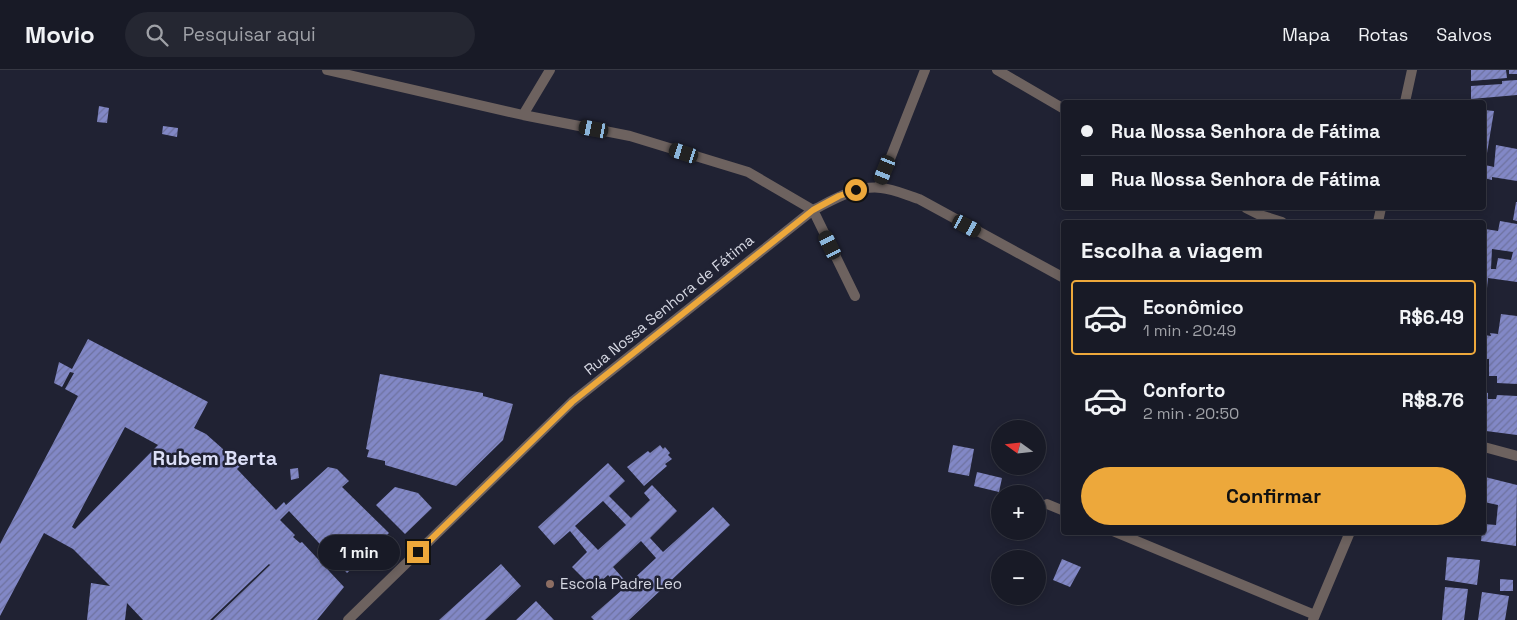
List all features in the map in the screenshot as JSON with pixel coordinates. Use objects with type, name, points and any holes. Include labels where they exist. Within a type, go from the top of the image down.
[{"type":"street","points":[[327,70],[523,115],[630,136],[748,172],[813,210],[855,296]]},
{"type":"street","points":[[523,115],[550,70]]},
{"type":"street","points":[[878,187],[925,70]]},
{"type":"street","points":[[997,70],[1061,108]]},
{"type":"street","points":[[1405,100],[1412,70]]},
{"type":"street","name":"Rua Nossa Senhora de Fátima","points":[[348,620],[572,402],[813,210],[839,196],[856,190],[878,187],[919,199],[1061,276]]},
{"type":"street","points":[[1250,210],[1276,220]]},
{"type":"street","points":[[1486,448],[1517,456]]},
{"type":"street","points":[[1047,504],[1061,510]]},
{"type":"street","points":[[1122,535],[1314,618],[1349,535]]},
{"type":"building","points":[[1471,70],[1506,70],[1507,78],[1471,81]]},
{"type":"building","points":[[1509,70],[1517,70],[1517,74],[1509,74]]},
{"type":"building","points":[[1517,80],[1517,95],[1471,99],[1471,86],[1502,84],[1502,81]]},
{"type":"building","points":[[99,106],[109,108],[107,123],[97,122]]},
{"type":"building","points":[[1486,110],[1494,111],[1486,159]]},
{"type":"building","points":[[163,126],[178,128],[177,137],[162,134]]},
{"type":"building","points":[[1496,145],[1517,149],[1517,181],[1492,177],[1492,180],[1486,178],[1486,165],[1494,167]]},
{"type":"building","points":[[1517,202],[1517,221],[1513,220]]},
{"type":"building","points":[[1500,221],[1517,224],[1517,282],[1488,278],[1486,298],[1486,229],[1498,231]],"holes":[[[1492,249],[1513,252],[1511,260],[1498,258],[1496,269],[1491,269]]]},
{"type":"building","points":[[1501,314],[1517,316],[1517,384],[1497,383],[1497,376],[1489,376],[1489,359],[1486,359],[1486,335],[1491,336],[1490,333],[1498,334]]},
{"type":"building","points":[[88,339],[208,402],[194,428],[206,434],[241,465],[237,469],[276,510],[284,502],[286,505],[328,467],[337,469],[349,481],[342,487],[389,533],[347,573],[289,511],[280,520],[295,535],[293,537],[300,543],[302,542],[344,587],[317,620],[213,620],[269,564],[210,620],[143,620],[127,603],[125,620],[87,620],[91,583],[110,586],[73,549],[44,533],[0,616],[0,544],[78,396],[65,389],[74,373],[70,372],[62,387],[54,383],[59,362],[72,369]],"holes":[[[125,427],[158,445],[75,529],[72,527]]]},
{"type":"building","points":[[380,374],[483,393],[483,396],[513,404],[503,440],[456,486],[385,465],[385,461],[367,457],[369,450],[366,449]]},
{"type":"building","points":[[1486,392],[1488,393],[1488,399],[1496,399],[1497,395],[1517,396],[1517,435],[1486,431]]},
{"type":"building","points":[[660,445],[663,449],[665,447],[672,459],[665,464],[667,466],[644,486],[627,467],[648,451],[650,453]]},
{"type":"building","points":[[953,445],[974,449],[969,476],[948,472]]},
{"type":"building","points":[[608,463],[625,481],[609,496],[631,518],[650,500],[644,493],[652,485],[677,511],[650,538],[663,552],[713,507],[730,525],[629,620],[594,620],[591,617],[622,590],[608,575],[593,588],[572,567],[587,552],[570,531],[554,545],[538,527]],"holes":[[[603,501],[626,525],[598,550],[575,526]],[[641,541],[656,558],[628,584],[613,567]]]},
{"type":"building","points":[[298,468],[299,478],[291,480],[290,469]]},
{"type":"building","points":[[977,472],[1002,478],[1000,485],[991,485],[991,490],[974,486]]},
{"type":"building","points":[[1486,477],[1517,485],[1516,546],[1481,541],[1482,535],[1486,535],[1486,524],[1496,525],[1498,505],[1486,502]]},
{"type":"building","points":[[395,487],[418,493],[432,508],[405,534],[376,505]]},
{"type":"building","points":[[1447,557],[1480,560],[1477,585],[1445,580]]},
{"type":"building","points":[[1062,559],[1081,567],[1070,587],[1053,580]]},
{"type":"building","points":[[501,564],[521,586],[485,620],[439,620]]},
{"type":"building","points":[[1500,579],[1513,580],[1513,591],[1500,591]]},
{"type":"building","points":[[1445,587],[1468,589],[1464,620],[1442,620]]},
{"type":"building","points":[[1482,592],[1509,596],[1505,620],[1478,620]]},
{"type":"building","points":[[536,601],[554,620],[516,620]]},
{"type":"place","name":"Escola Padre Leo","points":[[550,584]]},
{"type":"district","name":"Rubem Berta","points":[[215,458]]},
{"type":"route","points":[[418,552],[572,402],[813,210],[839,196],[856,190]]}]
